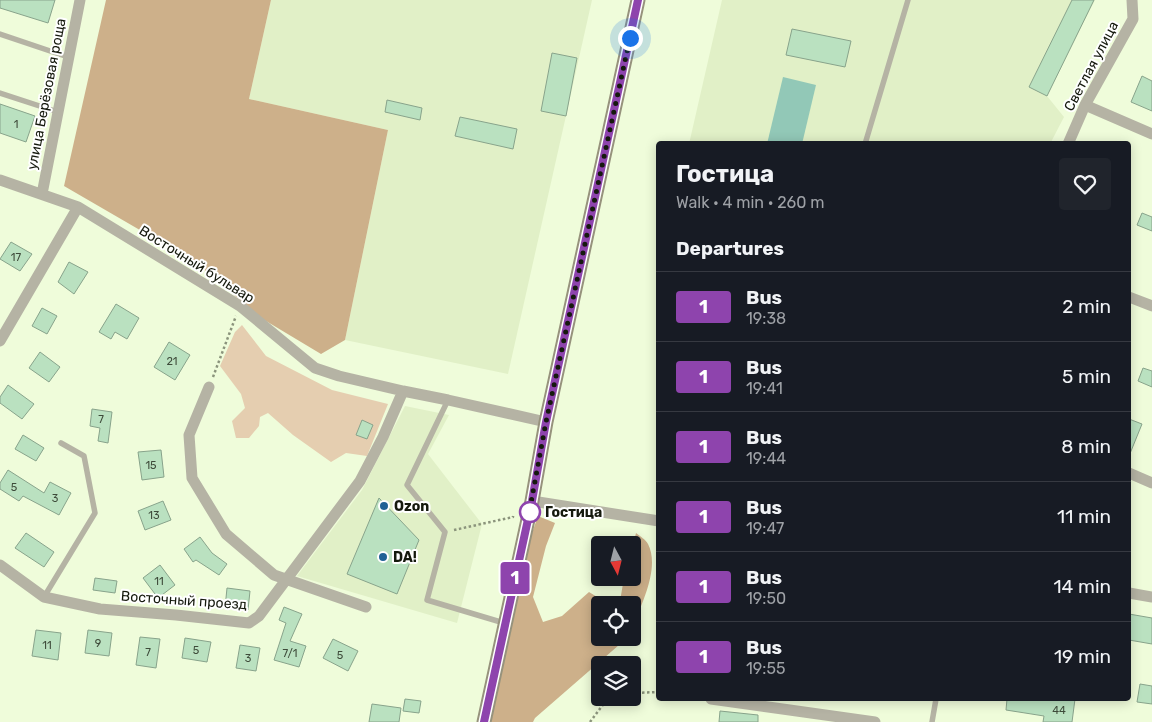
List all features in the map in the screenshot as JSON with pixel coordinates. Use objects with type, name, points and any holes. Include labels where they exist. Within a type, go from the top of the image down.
[{"type":"main road","points":[[484,722],[532,501],[546,422],[638,0]]},
{"type":"street","name":"улица Берёзовая роща","points":[[42,194],[80,0]]},
{"type":"street","name":"Светлая улица","points":[[1069,141],[1085,105],[1133,19],[1132,0]]},
{"type":"street","points":[[1085,105],[1152,134]]},
{"type":"street","name":"Восточный бульвар","points":[[0,180],[78,207],[240,306],[315,368],[339,376],[403,391],[546,422]]},
{"type":"street","points":[[0,341],[78,207]]},
{"type":"street","points":[[1131,298],[1152,306]]},
{"type":"street","points":[[208,387],[189,435],[192,478],[226,534],[274,575],[366,607]]},
{"type":"street","name":"Восточный проезд","points":[[0,565],[44,597],[100,610],[176,615],[249,623],[259,616],[360,481],[383,437],[403,391]]},
{"type":"street","points":[[1131,473],[1152,483]]},
{"type":"street","points":[[532,501],[656,521]]},
{"type":"street","points":[[1131,593],[1152,597]]},
{"type":"street","points":[[725,701],[875,722]]},
{"type":"lane","points":[[867,141],[908,0]]},
{"type":"lane","points":[[0,34],[68,57]]},
{"type":"lane","points":[[0,93],[58,112]]},
{"type":"lane","points":[[448,400],[407,485],[445,532],[427,600],[505,623]]},
{"type":"lane","points":[[44,597],[95,513],[84,456],[61,443]]},
{"type":"lane","points":[[932,722],[936,701]]},
{"type":"path","points":[[208,387],[240,306]]},
{"type":"path","points":[[445,532],[513,517],[515,509]]},
{"type":"path","points":[[641,693],[656,692]]},
{"type":"path","points":[[590,722],[602,706]]},
{"type":"shaded area","points":[[106,0],[271,0],[249,99],[388,130],[345,340],[321,354],[261,318],[195,262],[64,186]]},
{"type":"shaded area","points":[[271,0],[592,0],[508,374],[345,340],[388,130],[249,99]]},
{"type":"shaded area","points":[[722,0],[1095,0],[1047,96],[1064,117],[1052,141],[690,141]]},
{"type":"shaded area","points":[[242,325],[266,356],[332,390],[388,404],[367,456],[346,453],[331,462],[293,435],[268,413],[260,417],[259,426],[249,438],[236,438],[232,421],[245,408],[241,394],[220,366],[235,332]]},
{"type":"shaded area","points":[[405,406],[449,415],[428,454],[482,524],[457,623],[297,576],[362,490]]},
{"type":"shaded area","points":[[538,516],[555,523],[546,546],[533,597],[543,622],[562,616],[589,592],[595,596],[591,596],[591,646],[618,646],[606,656],[591,656],[591,669],[535,718],[533,722],[491,722],[532,533]]},
{"type":"shaded area","points":[[641,537],[648,544],[652,563],[651,574],[641,607],[641,596],[621,596],[623,586],[641,586]]},
{"type":"water","points":[[783,77],[816,85],[803,141],[768,141]]},
{"type":"building","points":[[0,0],[55,0],[48,23],[0,8]]},
{"type":"building","points":[[1072,0],[1094,0],[1047,96],[1029,87]]},
{"type":"building","points":[[792,29],[851,41],[845,67],[786,55]]},
{"type":"building","points":[[552,53],[577,58],[566,116],[541,111]]},
{"type":"building","points":[[1142,76],[1152,81],[1152,111],[1131,102]]},
{"type":"building","points":[[387,100],[422,108],[420,120],[385,112]]},
{"type":"building","points":[[0,104],[35,116],[26,142],[0,133]]},
{"type":"building","points":[[460,117],[517,129],[513,149],[455,136]]},
{"type":"building","points":[[1142,213],[1152,217],[1152,231],[1137,225]]},
{"type":"building","points":[[11,242],[32,254],[20,271],[0,259]]},
{"type":"building","points":[[69,262],[88,272],[74,294],[58,282]]},
{"type":"building","points":[[116,304],[139,318],[127,339],[115,332],[111,339],[99,332]]},
{"type":"building","points":[[42,308],[57,316],[47,334],[32,326]]},
{"type":"building","points":[[169,342],[190,355],[175,380],[154,367]]},
{"type":"building","points":[[40,352],[60,367],[49,382],[29,368]]},
{"type":"building","points":[[1143,368],[1152,371],[1152,387],[1138,381]]},
{"type":"building","points":[[8,385],[34,404],[22,419],[0,403],[0,397]]},
{"type":"building","points":[[92,409],[112,412],[108,443],[98,441],[100,428],[90,426]]},
{"type":"building","points":[[362,420],[373,425],[367,439],[356,435]]},
{"type":"building","points":[[1131,420],[1142,424],[1131,451]]},
{"type":"building","points":[[23,435],[44,448],[36,461],[15,449]]},
{"type":"building","points":[[161,450],[164,477],[142,480],[138,452]]},
{"type":"building","points":[[8,470],[44,493],[50,482],[71,493],[59,515],[23,496],[19,501],[0,489],[0,483]]},
{"type":"building","name":"DA!","points":[[379,498],[419,540],[397,594],[347,574]]},
{"type":"building","points":[[163,501],[171,520],[145,530],[138,511]]},
{"type":"building","points":[[26,533],[54,552],[44,567],[15,548]]},
{"type":"building","points":[[200,537],[212,553],[227,564],[219,575],[196,560],[193,562],[184,549]]},
{"type":"building","points":[[160,565],[175,585],[158,598],[143,578]]},
{"type":"building","points":[[95,578],[117,581],[115,593],[93,590]]},
{"type":"building","points":[[227,588],[250,591],[248,610],[225,608]]},
{"type":"building","points":[[284,607],[302,614],[290,641],[306,646],[299,667],[274,660],[286,623],[279,620]]},
{"type":"building","points":[[1131,614],[1152,618],[1152,644],[1131,640]]},
{"type":"building","points":[[36,630],[61,633],[58,660],[32,656]]},
{"type":"building","points":[[88,630],[112,633],[109,656],[85,653]]},
{"type":"building","points":[[140,637],[160,639],[156,668],[136,665]]},
{"type":"building","points":[[185,638],[211,642],[207,662],[182,658]]},
{"type":"building","points":[[333,639],[358,651],[348,671],[323,658]]},
{"type":"building","points":[[240,645],[260,648],[256,671],[236,668]]},
{"type":"building","points":[[1140,684],[1152,686],[1152,704],[1137,702]]},
{"type":"building","points":[[405,699],[421,701],[419,713],[403,711]]},
{"type":"building","points":[[1007,701],[1075,701],[1072,722],[1043,722],[1044,716],[1006,710]]},
{"type":"building","points":[[372,704],[401,708],[399,722],[369,722]]},
{"type":"building","points":[[720,711],[758,715],[758,722],[719,722]]},
{"type":"bus line","name":"1","points":[[484,722],[532,501],[546,422],[638,0]]},
{"type":"place","name":"Ozon","points":[[384,506]]},
{"type":"place","name":"Гостица","points":[[530,512]]},
{"type":"place","name":"DA!","points":[[383,557]]},
{"type":"route","points":[[530,512],[528,519],[546,422],[630,38]]}]
